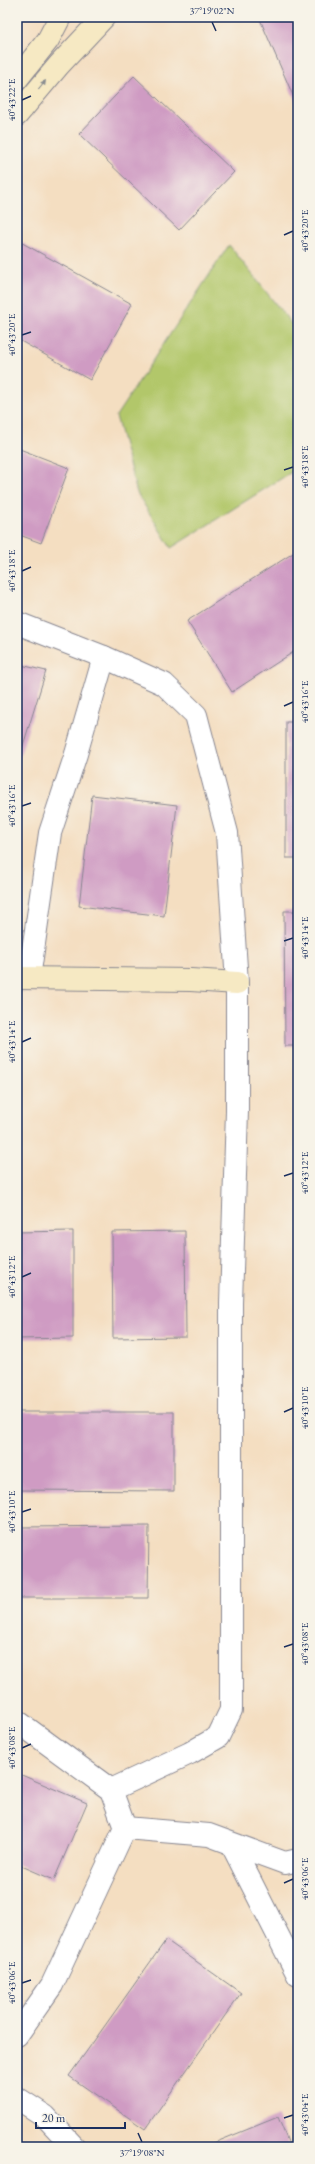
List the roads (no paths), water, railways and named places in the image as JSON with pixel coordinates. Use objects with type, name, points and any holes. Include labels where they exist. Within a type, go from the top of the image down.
[{"type":"main road","points":[[17,80],[48,40],[60,17]]},
{"type":"main road","points":[[17,116],[59,64],[104,17]]},
{"type":"main road","points":[[23,978],[191,980],[237,983]]},
{"type":"street","points":[[17,623],[104,657],[164,684],[196,715],[227,833],[237,983],[237,1111],[231,1303],[232,1710],[218,1737],[111,1790]]},
{"type":"street","points":[[23,978],[50,833],[76,754],[104,657]]},
{"type":"street","points":[[17,1721],[111,1790],[125,1828],[52,1985],[17,2035]]},
{"type":"street","points":[[125,1828],[209,1835],[232,1845],[285,1863],[298,1860]]},
{"type":"street","points":[[232,1845],[298,1975]]},
{"type":"street","points":[[17,2098],[45,2116],[74,2147]]}]
